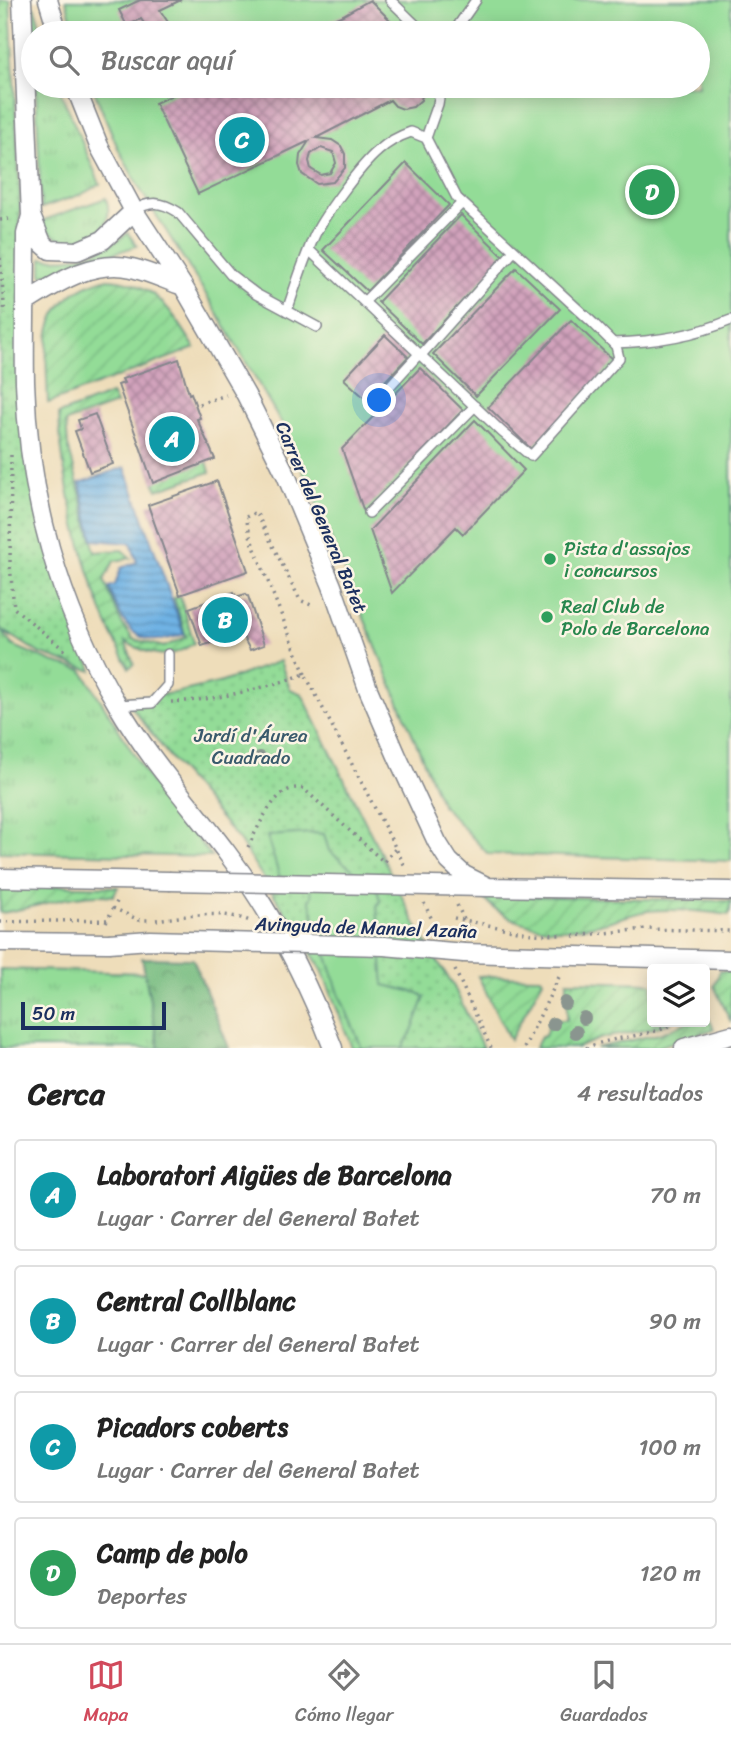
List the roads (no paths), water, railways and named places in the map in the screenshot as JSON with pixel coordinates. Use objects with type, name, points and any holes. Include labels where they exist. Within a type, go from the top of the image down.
[{"type":"street","points":[[22,0],[23,21]]},
{"type":"street","points":[[48,0],[54,21]]},
{"type":"street","points":[[26,98],[31,216],[26,234],[25,383],[30,448],[47,540],[67,602],[117,705],[142,744],[228,854],[253,891],[285,945],[333,1048]]},
{"type":"street","name":"Carrer del General Batet","points":[[80,98],[99,146],[134,211],[183,286],[246,395],[286,475],[332,586],[373,700],[437,842],[449,861],[464,875],[486,886]]},
{"type":"street","points":[[31,216],[42,243],[50,250],[62,252],[77,251],[103,240],[134,211]]},
{"type":"street","points":[[26,302],[72,276],[110,266],[130,267],[183,286]]},
{"type":"street","points":[[0,877],[169,881],[427,894],[486,886],[731,891]]},
{"type":"street","name":"Avinguda de Manuel Azaña","points":[[0,942],[104,937],[384,946],[459,960],[731,960]]},
{"type":"street","points":[[684,1048],[731,1035]]},
{"type":"lane","points":[[390,0],[412,21]]},
{"type":"lane","points":[[461,21],[476,0]]},
{"type":"lane","points":[[426,138],[439,98]]},
{"type":"lane","points":[[287,311],[314,236],[344,192],[377,151],[401,135],[411,132],[426,138],[457,198],[613,343],[619,358],[531,456],[309,250]]},
{"type":"lane","points":[[364,302],[462,203]]},
{"type":"lane","points":[[134,211],[144,205],[168,205],[178,212],[231,275],[256,294],[317,327]]},
{"type":"lane","points":[[388,388],[514,251]]},
{"type":"lane","points":[[613,343],[653,342],[710,329],[731,320]]},
{"type":"lane","points":[[369,513],[475,406]]},
{"type":"lane","points":[[117,705],[152,703],[167,685],[168,654]]},
{"type":"water","points":[[125,467],[184,634],[167,639],[143,638],[126,624],[109,587],[115,585],[121,568],[137,562],[131,543],[93,540],[80,483]]},
{"type":"place","name":"Picadors coberts","points":[[242,140]]},
{"type":"place","name":"Camp de polo","points":[[652,192]]},
{"type":"place","name":"Laboratori Aigües de Barcelona","points":[[172,439]]},
{"type":"place","name":"Pista d'assajos i concursos","points":[[550,559]]},
{"type":"place","name":"Real Club de Polo de Barcelona","points":[[547,617]]},
{"type":"place","name":"Central Collblanc","points":[[225,620]]},
{"type":"park label","name":"Jardí d'Áurea Cuadrado","points":[[251,746]]}]
